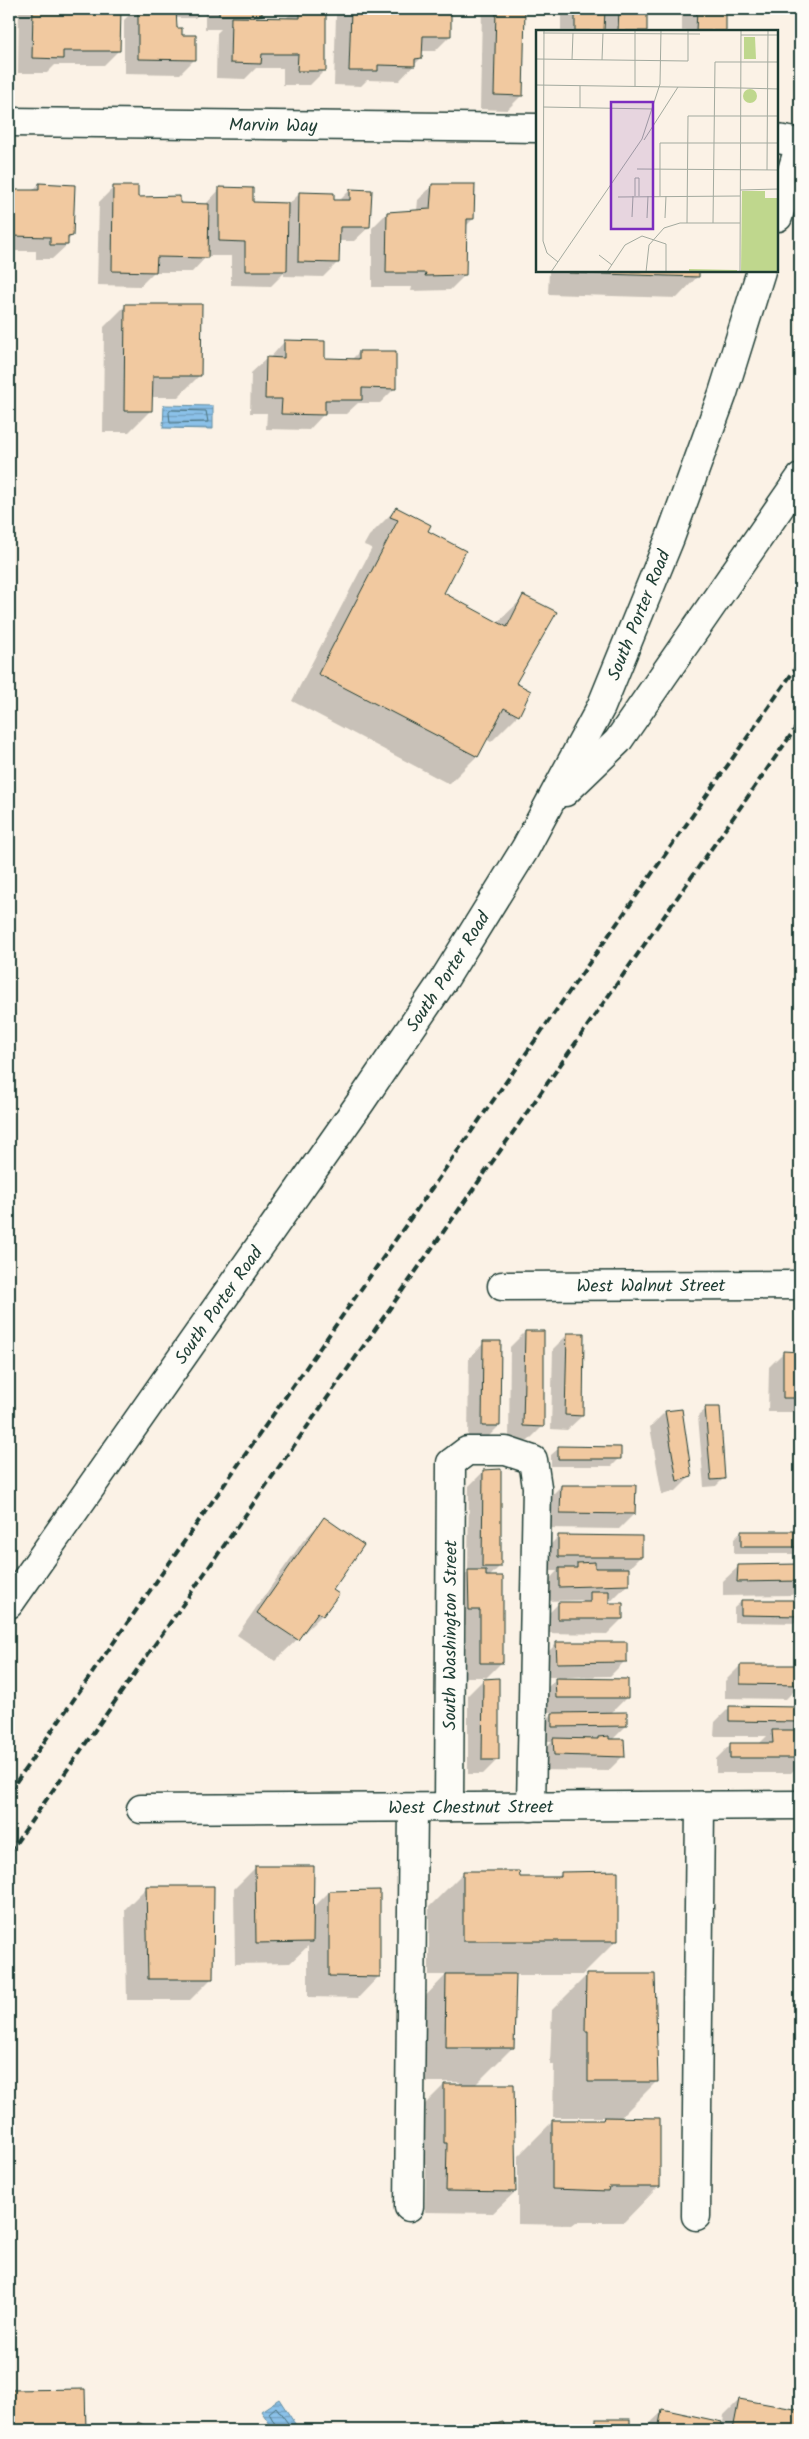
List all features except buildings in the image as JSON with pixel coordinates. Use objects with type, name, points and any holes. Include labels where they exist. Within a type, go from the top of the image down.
[{"type":"street","name":"Marvin Way","points":[[9,122],[536,128]]},
{"type":"street","points":[[779,139],[800,143],[779,214]]},
{"type":"street","name":"South Porter Road","points":[[9,1604],[355,1111],[445,978],[547,809],[601,707],[670,538],[723,393],[761,272]]},
{"type":"street","points":[[547,809],[618,741],[800,478]]},
{"type":"street","name":"West Walnut Street","points":[[502,1286],[800,1285]]},
{"type":"street","name":"South Washington Street","points":[[449,1807],[451,1463],[468,1451],[506,1451],[533,1460],[537,1487],[531,1807]]},
{"type":"street","name":"West Chestnut Street","points":[[141,1809],[800,1805]]},
{"type":"street","points":[[696,2216],[700,1806]]},
{"type":"street","points":[[409,2207],[413,1808]]},
{"type":"water","points":[[164,405],[213,406],[213,429],[163,428]]},
{"type":"water","points":[[279,2399],[299,2430],[274,2430],[261,2411]]},
{"type":"railway","points":[[9,1792],[800,662]]},
{"type":"railway","points":[[9,1853],[800,722]]}]
